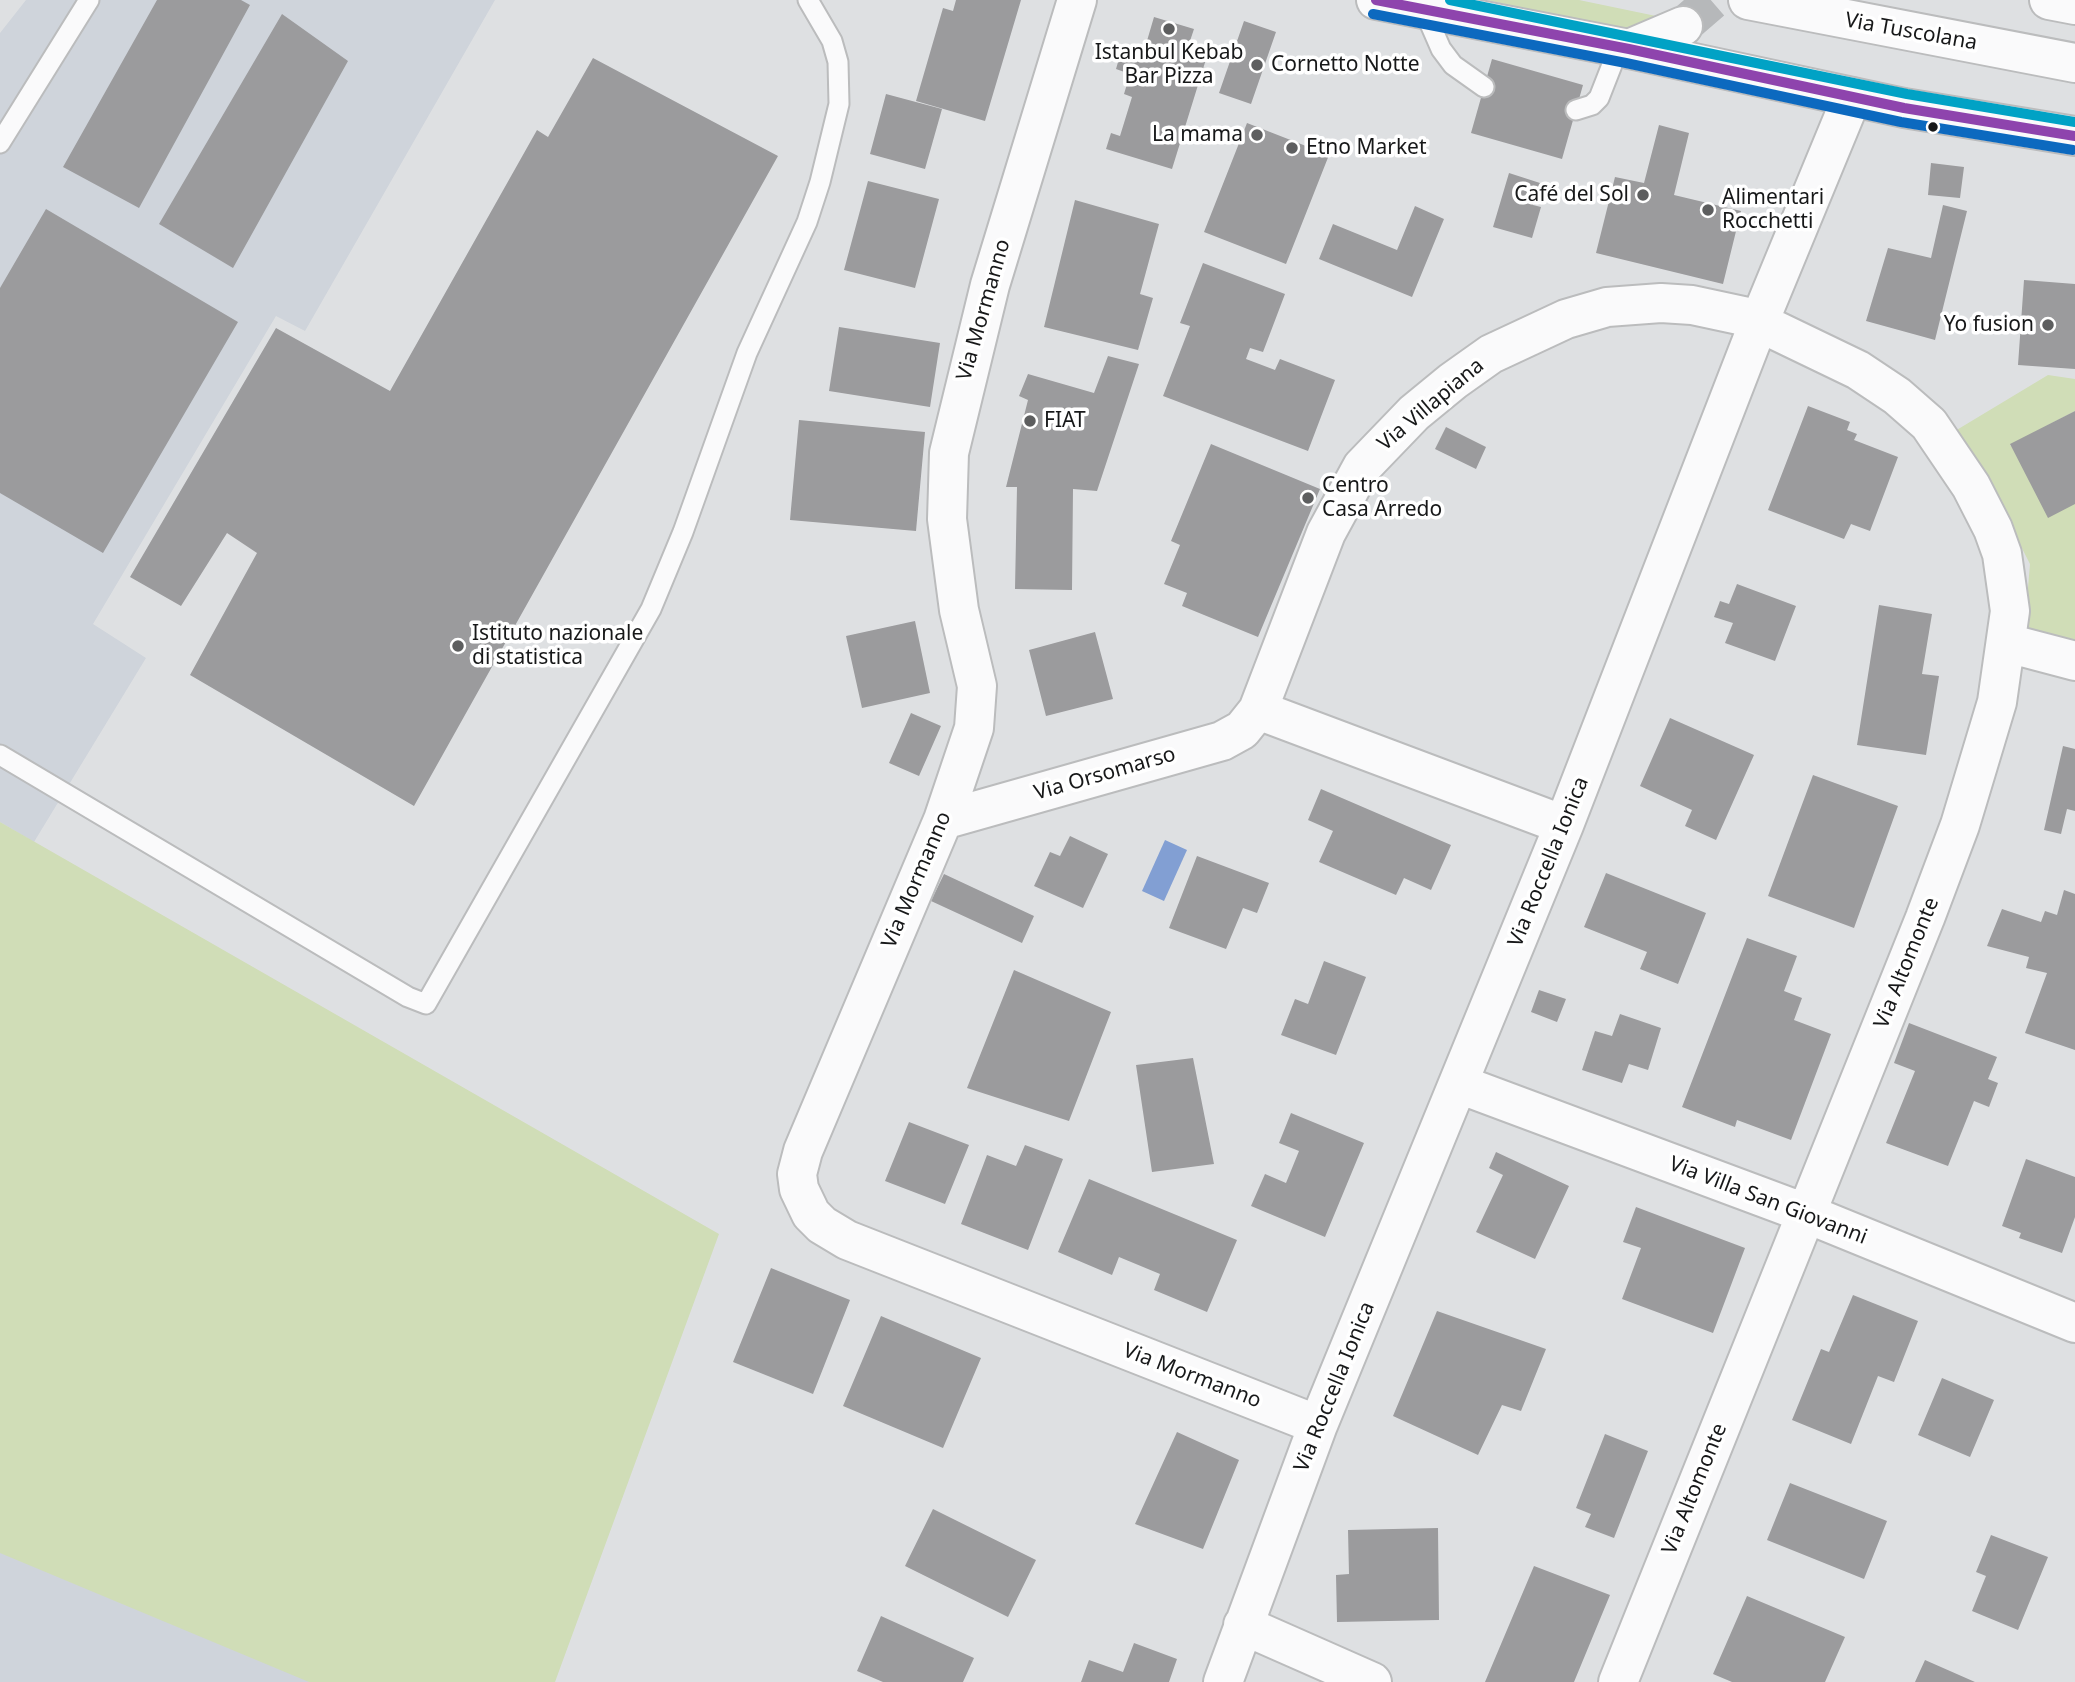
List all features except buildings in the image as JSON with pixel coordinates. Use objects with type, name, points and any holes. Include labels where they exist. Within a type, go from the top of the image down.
[{"type":"street","name":"Via Mormanno","points":[[1077,0],[990,285],[949,453],[946,497],[950,545],[959,610],[977,686],[970,742],[943,820],[803,1151],[797,1174],[799,1189],[811,1214],[832,1233],[847,1240],[1318,1425]]},
{"type":"street","points":[[1376,0],[1624,48],[1852,97],[2075,136]]},
{"type":"street","name":"Via Tuscolana","points":[[1748,0],[2075,63]]},
{"type":"street","points":[[2049,0],[2075,5]]},
{"type":"street","points":[[1624,48],[1683,26]]},
{"type":"street","name":"Via Roccella Ionica","points":[[1223,1682],[1318,1425],[1564,825],[1759,322],[1852,97]]},
{"type":"street","name":"Via Villapiana","points":[[1258,710],[1326,533],[1347,488],[1378,448],[1453,381],[1491,354],[1524,337],[1566,318],[1607,307],[1661,303],[1692,305],[1759,322]]},
{"type":"street","name":"Via Altomonte","points":[[1618,1682],[1926,918],[1960,825],[1997,702],[2007,643],[2010,594],[1998,541],[1971,486],[1936,435],[1914,410],[1882,384],[1759,322]]},
{"type":"street","points":[[2007,643],[2075,661]]},
{"type":"street","name":"Via Orsomarso","points":[[943,820],[1222,741],[1242,730],[1258,710]]},
{"type":"street","points":[[1258,710],[1564,825]]},
{"type":"street","name":"Via Villa San Giovanni","points":[[1459,1084],[1805,1213],[2075,1323]]},
{"type":"street","points":[[1242,1625],[1372,1682]]},
{"type":"lane","points":[[0,143],[89,0]]},
{"type":"lane","points":[[0,755],[408,997],[426,1004],[651,609],[683,532],[747,353],[807,222],[828,153],[839,104],[838,62],[832,41],[808,0]]},
{"type":"lane","points":[[1424,9],[1441,49],[1453,65],[1484,88]]},
{"type":"lane","points":[[1576,110],[1592,105],[1599,98],[1624,48]]},
{"type":"shaded area","points":[[26,0],[495,0],[305,331],[276,316],[93,624],[146,658],[34,842],[0,822],[0,33]]},
{"type":"shaded area","points":[[0,1534],[310,1682],[0,1682]]},
{"type":"green space","points":[[1487,0],[1579,0],[1656,16],[1632,29],[1604,26]]},
{"type":"green space","points":[[2048,375],[2075,379],[2075,411],[2010,445],[2075,504],[2075,646],[2024,635],[2030,564],[2007,519],[1950,434]]},
{"type":"green space","points":[[0,822],[719,1234],[555,1682],[309,1682],[0,1553]]},
{"type":"water","points":[[1165,840],[1187,850],[1164,901],[1142,891]]},
{"type":"tunnel","points":[[1683,26],[1713,0]]},
{"type":"transit line","points":[[1376,0],[1629,49],[1904,108],[2075,136]]},
{"type":"transit line","points":[[1450,0],[1907,94],[2075,122]]},
{"type":"transit line","points":[[1373,14],[1626,63],[1901,122],[2073,150]]},
{"type":"place","name":"Istanbul Kebab Bar Pizza","points":[[1169,29]]},
{"type":"place","name":"Cornetto Notte","points":[[1257,65]]},
{"type":"place","name":"La mama","points":[[1257,135]]},
{"type":"place","name":"Etno Market","points":[[1292,148]]},
{"type":"place","name":"Café del Sol","points":[[1643,195]]},
{"type":"place","name":"Alimentari Rocchetti","points":[[1708,210]]},
{"type":"place","name":"Yo fusion","points":[[2048,325]]},
{"type":"place","name":"FIAT","points":[[1030,421]]},
{"type":"place","name":"Centro Casa Arredo","points":[[1308,498]]},
{"type":"place","name":"Istituto nazionale di statistica","points":[[458,646]]}]
